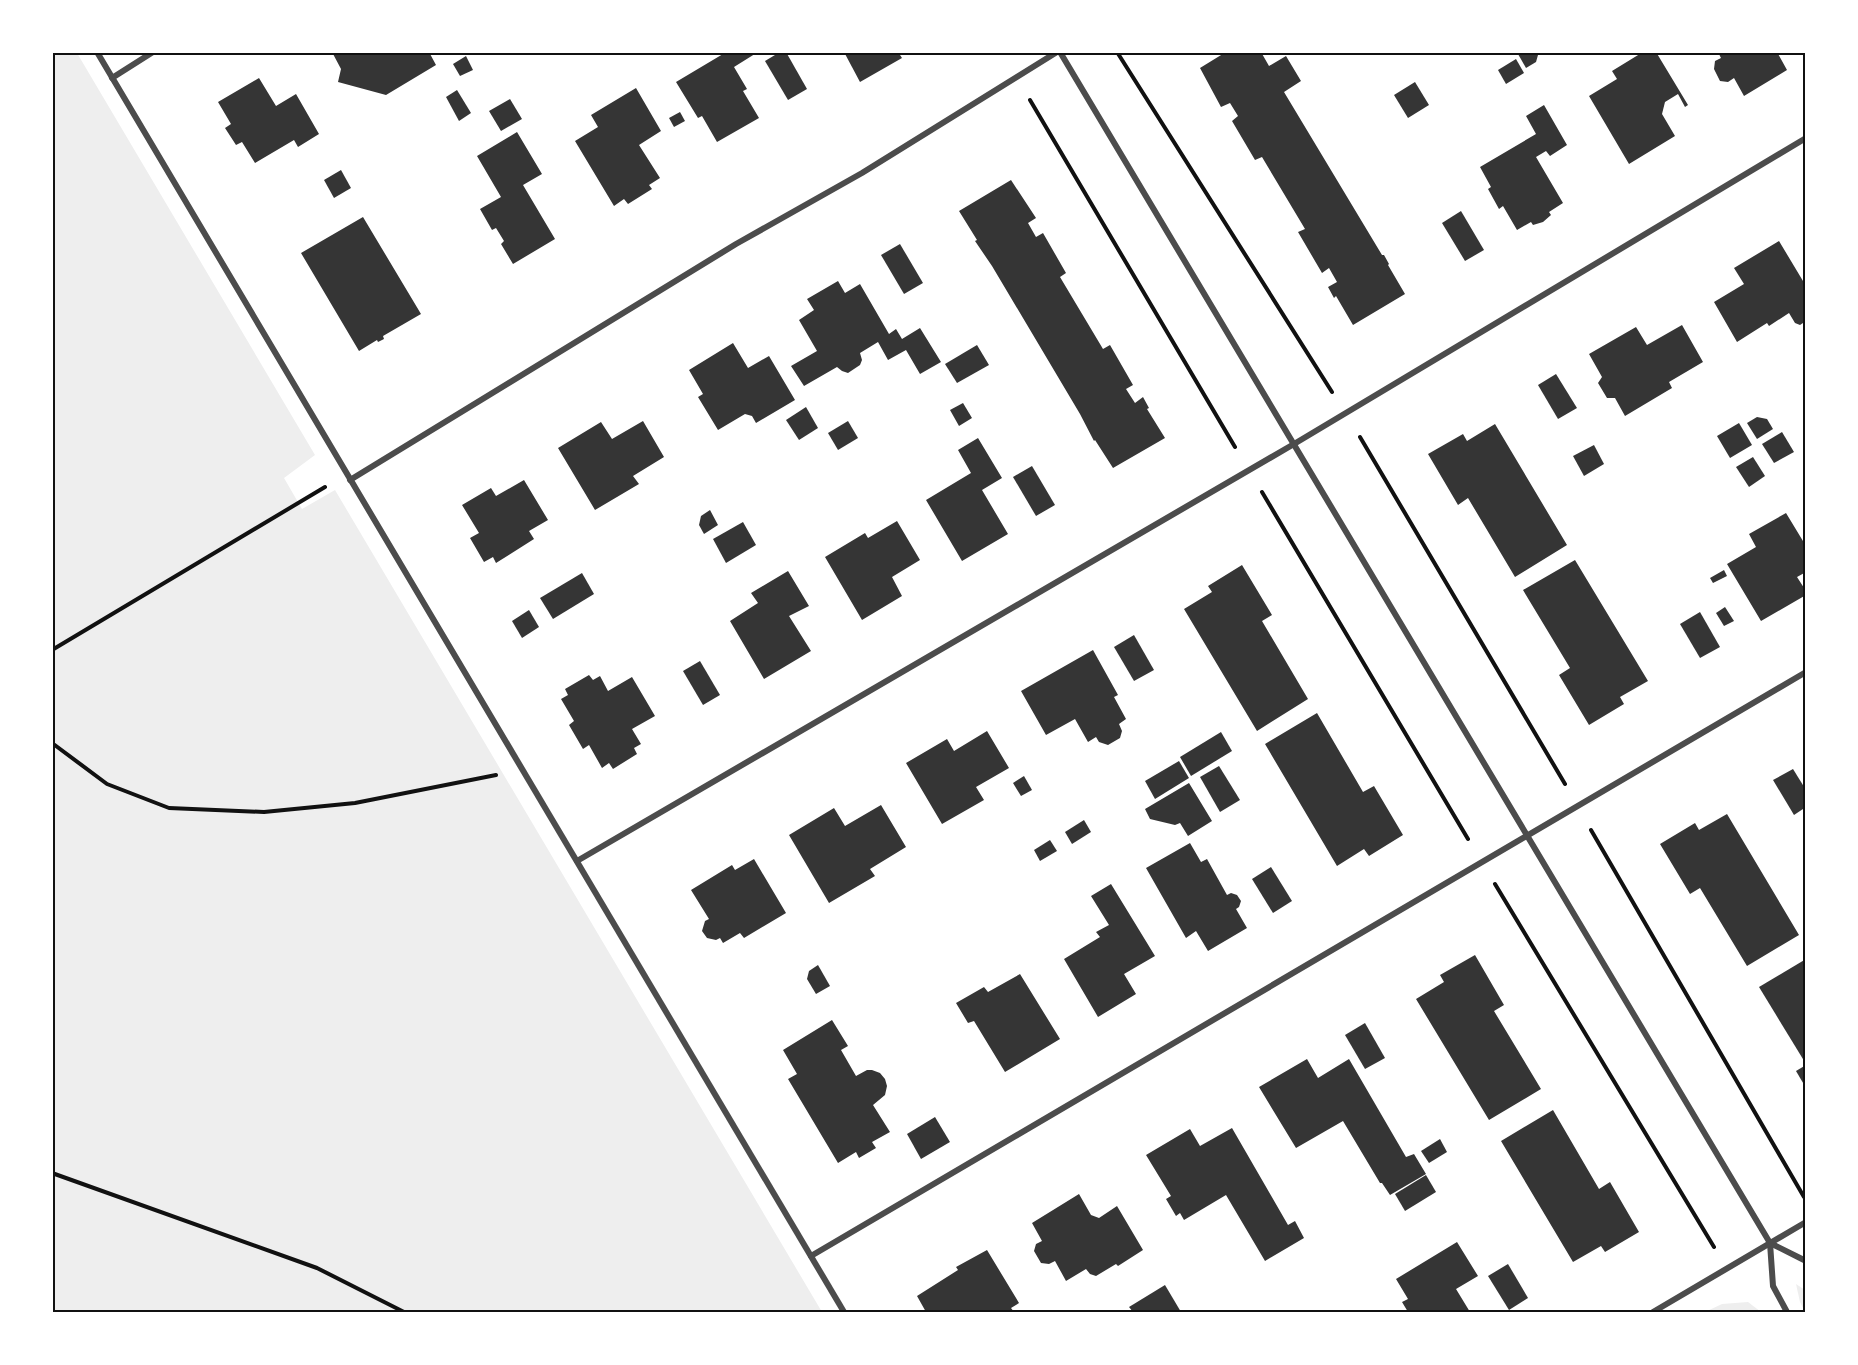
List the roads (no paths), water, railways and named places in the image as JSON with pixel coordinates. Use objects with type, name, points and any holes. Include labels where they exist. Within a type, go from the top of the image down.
[{"type":"street","points":[[97,52],[844,1312]]},
{"type":"street","points":[[111,78],[153,52]]},
{"type":"street","points":[[349,477],[736,244],[862,173],[1059,52],[1529,835],[1770,1243],[1773,1286],[1787,1312]]},
{"type":"street","points":[[577,861],[1294,444],[1806,138]]},
{"type":"street","points":[[811,1256],[1806,672]]},
{"type":"street","points":[[1653,1312],[1806,1222]]},
{"type":"street","points":[[1770,1243],[1806,1261]]}]
